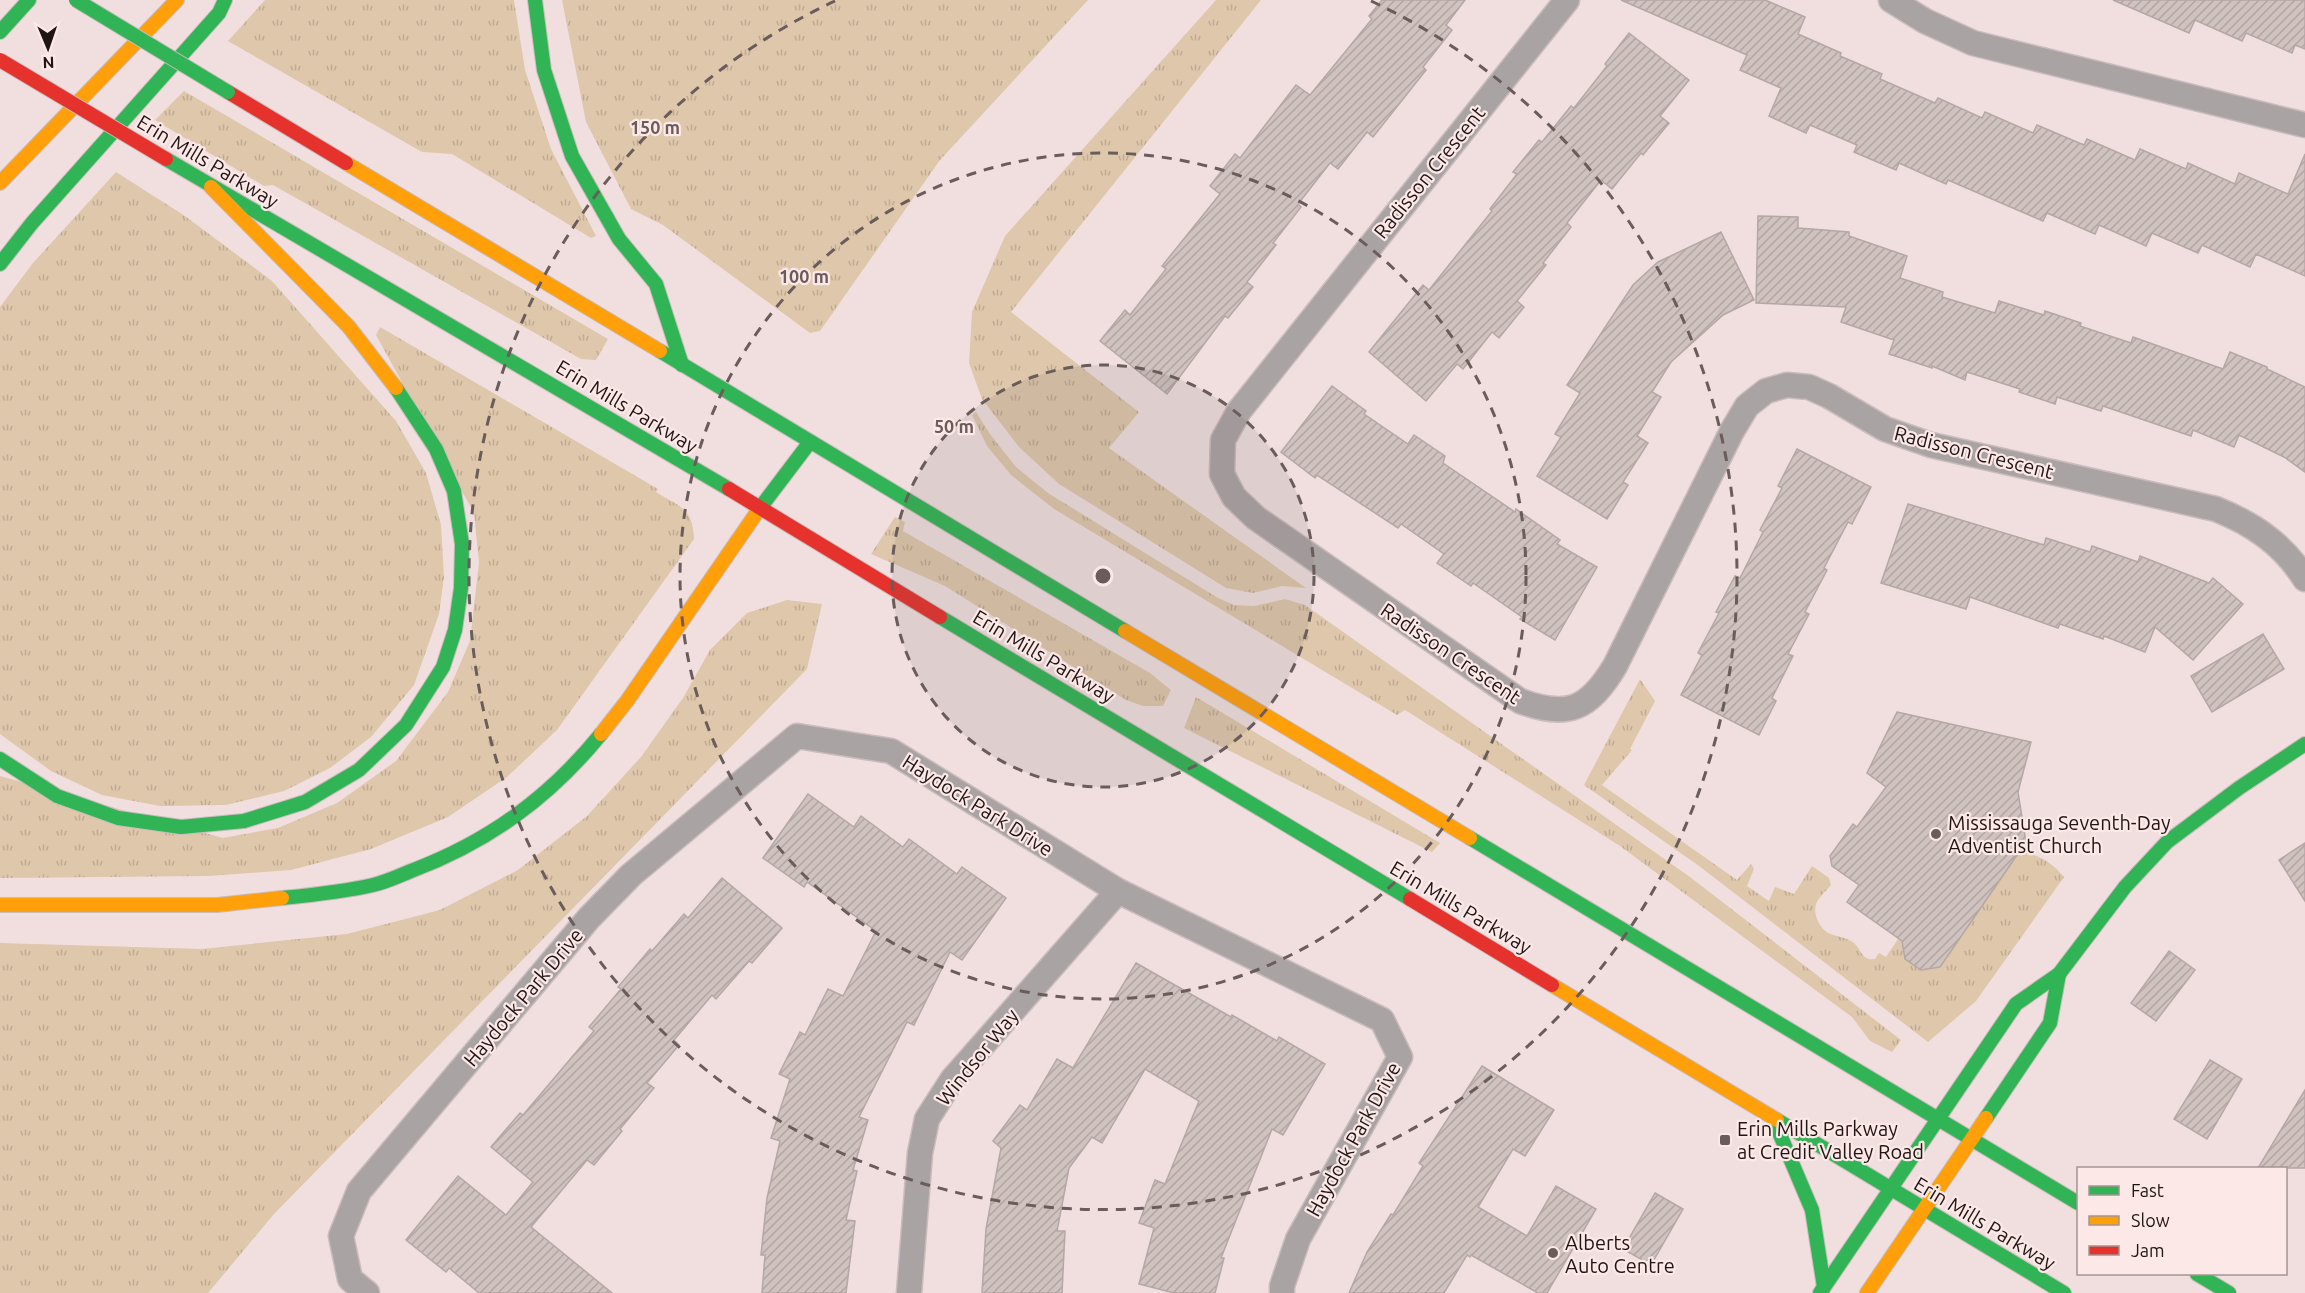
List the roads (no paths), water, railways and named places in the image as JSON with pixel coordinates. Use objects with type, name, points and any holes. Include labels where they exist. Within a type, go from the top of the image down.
[{"type":"main road","points":[[0,32],[29,0]]},
{"type":"main road","points":[[76,0],[2077,1202]]},
{"type":"main road","points":[[0,183],[177,0]]},
{"type":"main road","points":[[0,264],[32,223],[219,13],[225,0]]},
{"type":"main road","points":[[535,0],[544,70],[572,156],[619,239],[656,284],[682,365]]},
{"type":"main road","name":"Erin Mills Parkway","points":[[0,60],[211,187],[760,508],[2064,1293]]},
{"type":"main road","points":[[0,759],[15,772],[51,794],[91,812],[167,826],[212,825],[253,820],[287,810],[314,798],[345,781],[378,756],[399,734],[422,704],[444,665],[457,617],[463,567],[457,504],[440,457],[417,419],[361,340],[211,187]]},
{"type":"main road","points":[[0,905],[217,905],[311,895],[374,885],[435,862],[479,841],[521,812],[557,782],[590,747],[627,701],[760,508],[810,442]]},
{"type":"main road","points":[[1822,1290],[2016,1004],[2059,974],[2125,887],[2167,842],[2239,788],[2305,744]]},
{"type":"main road","points":[[1867,1293],[2049,1023],[2059,974]]},
{"type":"main road","points":[[1773,1118],[1812,1210],[1822,1290]]},
{"type":"main road","points":[[2199,1275],[2229,1293]]},
{"type":"street","name":"Radisson Crescent","points":[[1567,0],[1239,411],[1223,440],[1222,474],[1234,497],[1256,518],[1520,701],[1540,708],[1566,710],[1585,703],[1602,688],[1747,405],[1766,391],[1787,385],[1809,387],[1885,429],[1931,445],[2216,509],[2244,520],[2272,540],[2295,563],[2305,579]]},
{"type":"street","points":[[1891,0],[1925,21],[1973,43],[2305,125]]},
{"type":"street","name":"Haydock Park Drive","points":[[367,1293],[350,1279],[341,1236],[359,1191],[590,918],[631,875],[798,736],[891,751],[1118,891],[1382,1020],[1400,1057],[1298,1239],[1282,1286],[1282,1293]]},
{"type":"street","name":"Windsor Way","points":[[909,1293],[920,1153],[927,1119],[952,1080],[1118,891]]},
{"type":"place","name":"Mississauga Seventh-Day Adventist Church","points":[[1936,834]]},
{"type":"place","name":"Erin Mills Parkway at Credit Valley Road","points":[[1725,1140]]},
{"type":"place","name":"Alberts Auto Centre","points":[[1553,1253]]}]
